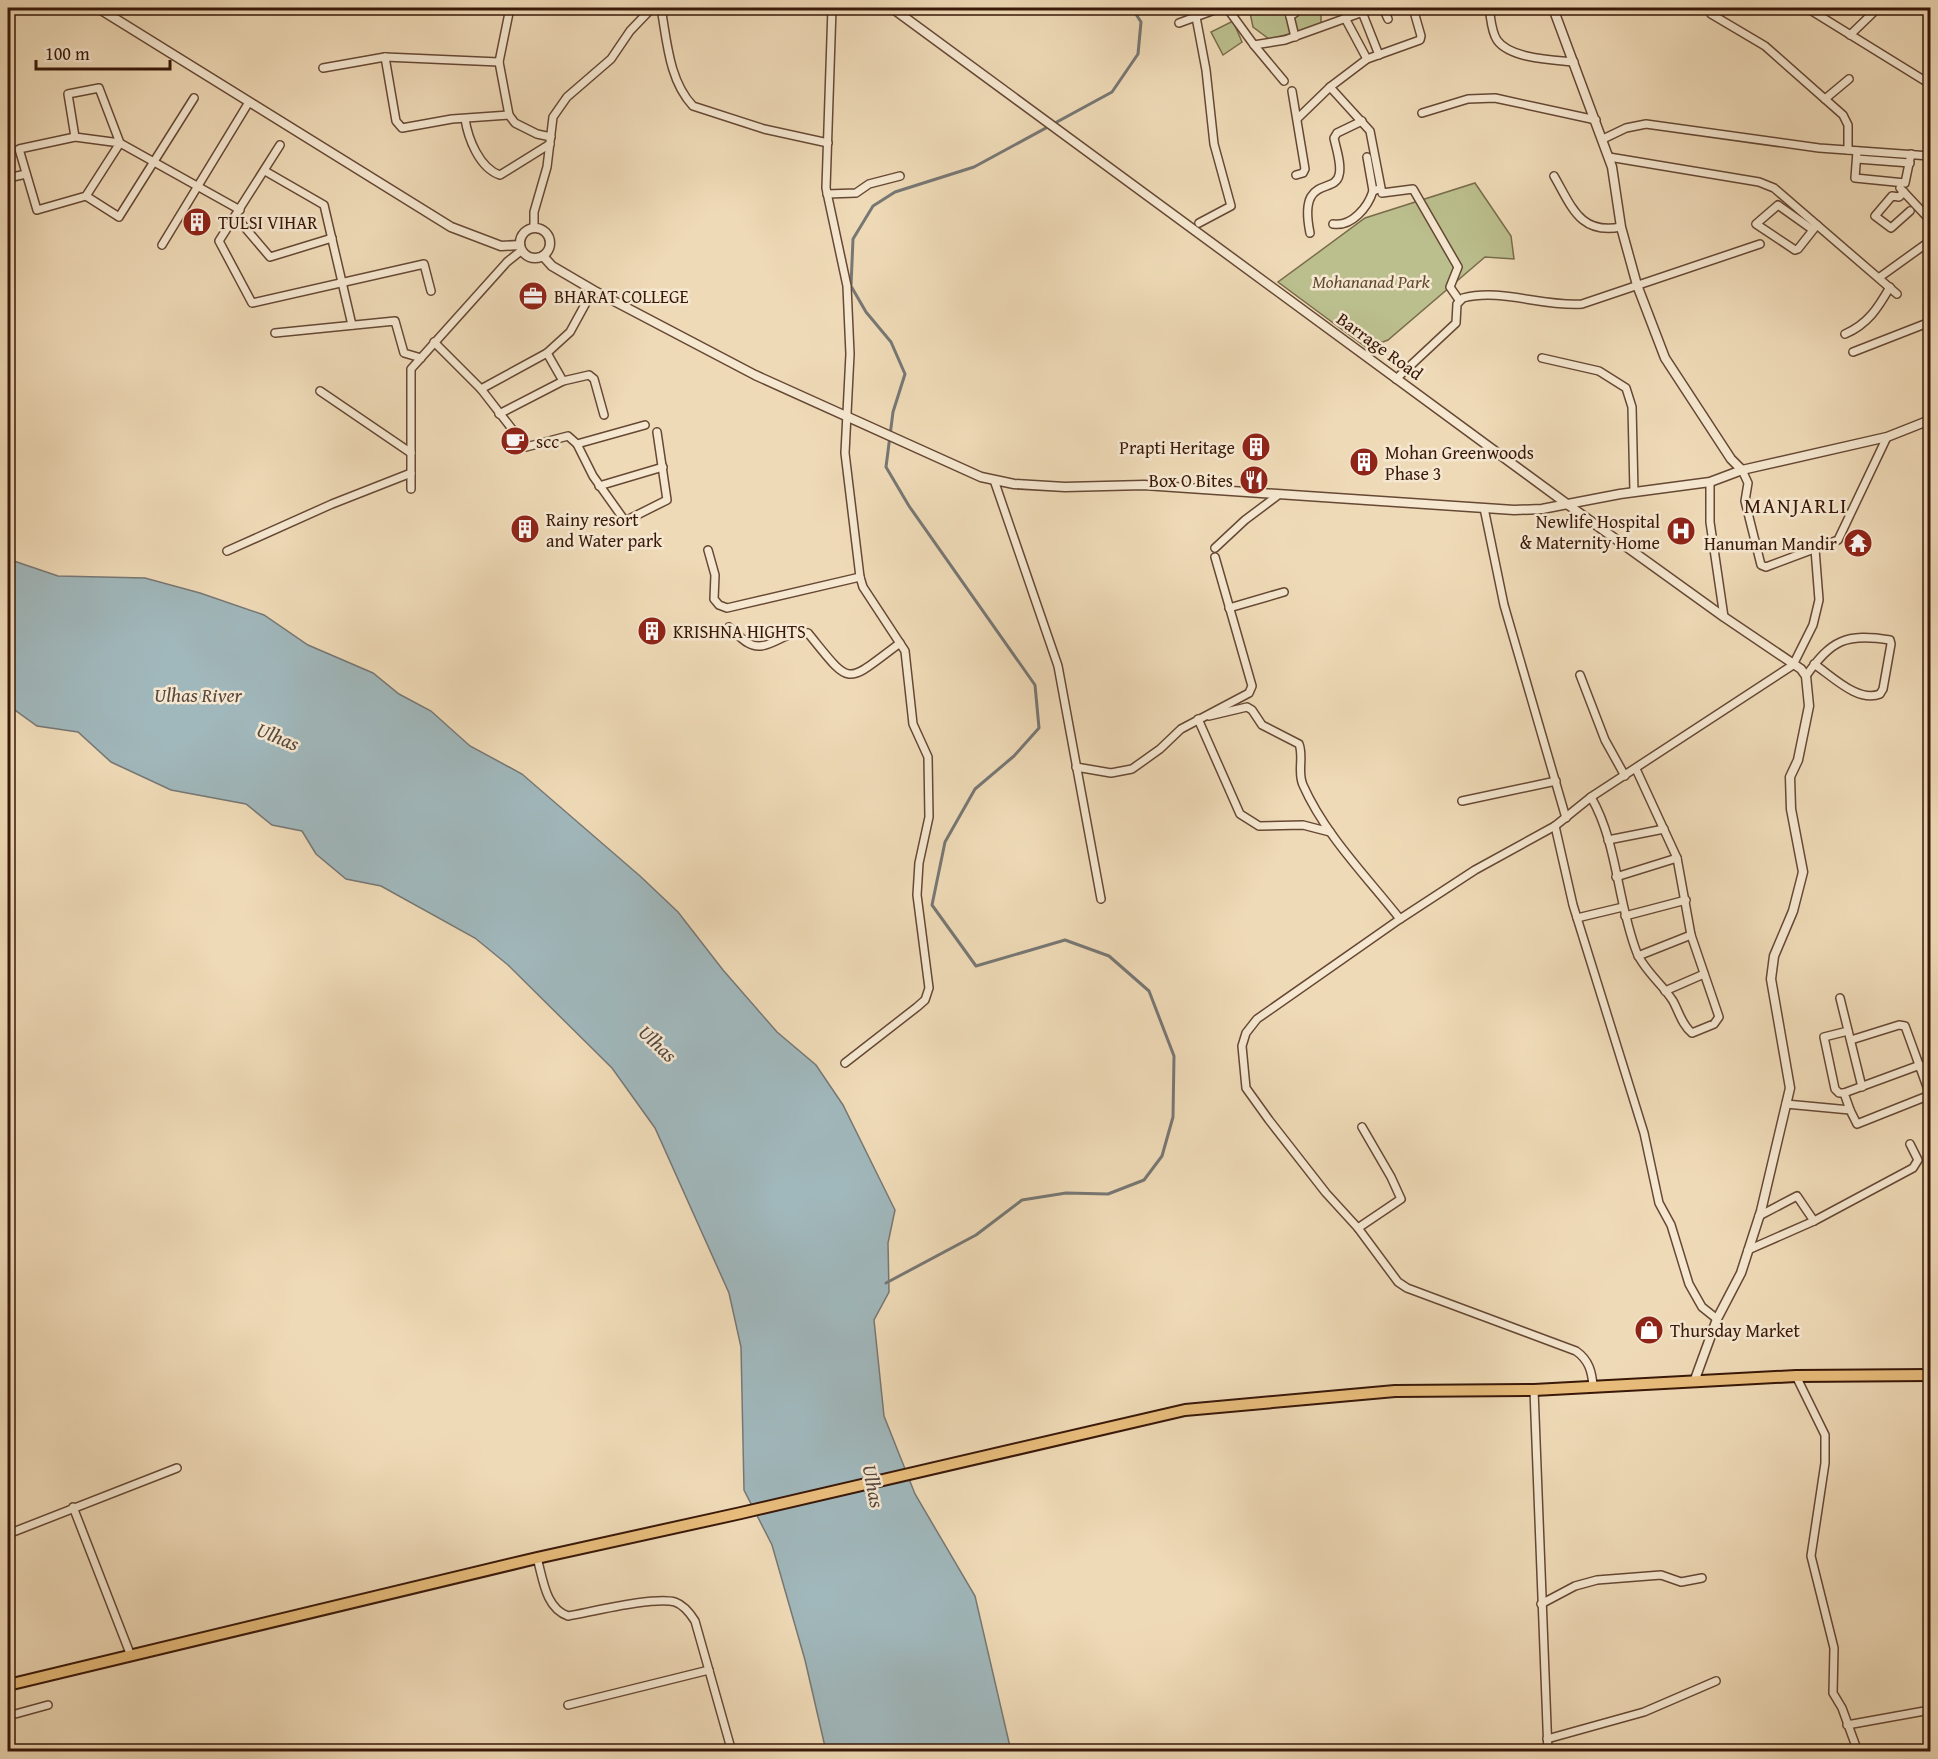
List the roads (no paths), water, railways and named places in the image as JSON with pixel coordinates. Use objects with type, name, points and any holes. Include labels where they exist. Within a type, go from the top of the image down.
[{"type":"main road","points":[[8,1685],[537,1557],[741,1513],[1185,1410],[1395,1391],[1534,1390],[1796,1376],[1930,1375]]},
{"type":"street","points":[[98,8],[452,227],[501,246],[521,248],[530,257],[543,256]]},
{"type":"street","points":[[510,8],[499,62],[508,115],[515,123],[550,140]]},
{"type":"street","points":[[534,228],[534,212],[547,167],[553,117],[567,97],[611,59],[630,31],[652,8]]},
{"type":"street","points":[[661,8],[673,70],[685,98],[693,106],[764,129],[828,143]]},
{"type":"street","points":[[832,8],[833,46],[827,194],[847,286],[850,354],[844,453],[862,587],[900,643],[907,662],[908,699],[913,724],[928,757],[930,772],[929,817],[919,863],[917,895],[929,988],[925,1000],[845,1063]]},
{"type":"street","name":"Barrage Road","points":[[892,8],[1567,504],[1792,665],[1801,669],[1806,676]]},
{"type":"street","points":[[1179,23],[1220,8]]},
{"type":"street","points":[[1227,8],[1284,81]]},
{"type":"street","points":[[1288,8],[1295,37]]},
{"type":"street","points":[[1290,16],[1295,13],[1294,8]]},
{"type":"street","points":[[1254,45],[1295,37],[1374,8]]},
{"type":"street","points":[[1383,8],[1388,19]]},
{"type":"street","points":[[1298,118],[1330,87],[1367,59],[1420,40],[1421,36],[1413,8]]},
{"type":"street","points":[[1489,8],[1496,36],[1504,46],[1523,55],[1574,62]]},
{"type":"street","points":[[1553,8],[1609,157],[1621,227],[1637,285],[1665,358],[1731,459],[1742,470],[1748,483],[1745,501],[1761,566],[1766,567],[1838,540],[1887,437]]},
{"type":"street","points":[[1807,8],[1930,84]]},
{"type":"street","points":[[1850,35],[1878,8]]},
{"type":"street","points":[[1362,12],[1379,55]]},
{"type":"street","points":[[1711,14],[1765,46],[1847,120],[1848,150]]},
{"type":"street","points":[[1196,17],[1206,70],[1214,144],[1231,206],[1199,223]]},
{"type":"street","points":[[1345,18],[1367,59]]},
{"type":"street","points":[[323,68],[385,57],[499,62]]},
{"type":"street","points":[[385,57],[398,125],[410,128],[465,118],[508,115]]},
{"type":"street","points":[[1825,99],[1849,79]]},
{"type":"street","points":[[1330,87],[1370,131],[1378,191],[1351,220],[1341,225],[1333,224]]},
{"type":"street","points":[[75,137],[68,94],[99,88],[120,143]]},
{"type":"street","points":[[1292,91],[1305,169],[1304,173],[1296,175]]},
{"type":"street","points":[[86,196],[119,217],[194,98]]},
{"type":"street","points":[[1422,113],[1468,99],[1495,98],[1596,120]]},
{"type":"street","points":[[162,245],[249,102]]},
{"type":"street","points":[[465,118],[471,141],[478,154],[486,166],[500,176],[550,140]]},
{"type":"street","points":[[1310,233],[1307,221],[1309,198],[1312,192],[1336,180],[1340,175],[1334,138],[1337,133],[1362,121]]},
{"type":"street","points":[[1603,139],[1636,125],[1647,124],[1848,150],[1857,155],[1910,158],[1930,156]]},
{"type":"street","points":[[120,143],[86,196],[37,210],[19,149],[75,137],[120,143],[198,185],[238,214],[270,257],[332,238]]},
{"type":"street","points":[[280,145],[219,241],[252,303],[424,264],[431,291]]},
{"type":"street","points":[[1857,155],[1854,161],[1855,178],[1905,183],[1910,158]]},
{"type":"street","points":[[1367,157],[1378,191]]},
{"type":"street","points":[[1609,157],[1759,182],[1774,188],[1815,227],[1880,277],[1897,294]]},
{"type":"street","points":[[265,171],[324,205],[352,325]]},
{"type":"street","points":[[8,178],[26,174]]},
{"type":"street","points":[[827,194],[856,193],[869,184],[900,176]]},
{"type":"street","points":[[1554,176],[1570,205],[1592,227],[1607,229],[1621,227]]},
{"type":"street","points":[[1378,191],[1413,189],[1458,267],[1450,287],[1459,300],[1456,323],[1396,379]]},
{"type":"street","points":[[1910,211],[1891,228],[1875,216],[1892,196],[1899,197],[1902,190],[1930,220]]},
{"type":"street","points":[[1778,205],[1815,227],[1795,250],[1758,228],[1756,224],[1778,205]]},
{"type":"street","points":[[411,489],[411,369],[521,248],[523,235],[534,228],[549,236],[550,246],[543,256]]},
{"type":"street","points":[[1880,277],[1930,241]]},
{"type":"street","points":[[1459,300],[1468,297],[1504,297],[1575,304],[1760,244]]},
{"type":"street","points":[[543,256],[552,266],[593,290],[755,375],[981,477],[994,480],[1065,487],[1144,485],[1277,496],[1399,501],[1514,510],[1710,482],[1742,470],[1887,437],[1930,420]]},
{"type":"street","points":[[1845,334],[1866,322],[1878,309],[1890,287]]},
{"type":"street","points":[[480,389],[547,353],[570,332],[593,290]]},
{"type":"street","points":[[275,333],[395,321],[404,353],[421,358]]},
{"type":"street","points":[[1853,352],[1930,322]]},
{"type":"street","points":[[434,342],[480,389],[526,447],[568,436],[577,444],[599,486],[620,518],[630,520],[667,500],[657,432]]},
{"type":"street","points":[[547,353],[563,381]]},
{"type":"street","points":[[1542,358],[1599,371],[1626,388],[1632,407],[1634,492]]},
{"type":"street","points":[[499,414],[563,381],[589,375],[594,379],[604,416]]},
{"type":"street","points":[[321,391],[411,453]]},
{"type":"street","points":[[577,444],[645,425]]},
{"type":"street","points":[[599,486],[663,467]]},
{"type":"street","points":[[227,551],[321,508],[411,473]]},
{"type":"street","points":[[994,480],[1058,666],[1101,899]]},
{"type":"street","points":[[1710,482],[1710,522],[1724,617]]},
{"type":"street","points":[[1215,548],[1245,520],[1277,496]]},
{"type":"street","points":[[1484,508],[1504,605],[1566,818]]},
{"type":"street","points":[[1593,1386],[1589,1367],[1584,1357],[1576,1351],[1407,1288],[1382,1263],[1358,1228],[1320,1185],[1246,1088],[1242,1046],[1246,1033],[1257,1019],[1400,918],[1475,870],[1555,826],[1591,797],[1792,665],[1813,625],[1819,600],[1815,549]]},
{"type":"street","points":[[708,550],[715,575],[714,599],[727,608],[860,577]]},
{"type":"street","points":[[1076,767],[1111,773],[1132,769],[1160,749],[1181,729],[1245,696],[1251,686],[1215,557]]},
{"type":"street","points":[[1228,608],[1284,591]]},
{"type":"street","points":[[729,627],[749,644],[757,646],[768,644],[793,631],[808,633],[838,670],[846,675],[856,675],[900,643]]},
{"type":"street","points":[[1694,1382],[1717,1319],[1741,1273],[1759,1216],[1790,1088],[1771,979],[1773,956],[1793,911],[1803,872],[1791,810],[1790,777],[1798,760],[1809,706],[1806,676],[1814,664],[1823,652],[1843,640],[1873,637],[1890,640],[1892,644],[1883,689],[1880,694],[1873,697],[1859,694],[1814,664]]},
{"type":"street","points":[[1580,675],[1605,740],[1625,776]]},
{"type":"street","points":[[1206,715],[1217,715],[1246,707],[1252,710],[1263,725],[1296,742],[1301,748],[1300,778],[1303,786],[1331,833],[1400,918]]},
{"type":"street","points":[[1198,719],[1240,814],[1259,826],[1303,825],[1331,833]]},
{"type":"street","points":[[1591,797],[1605,825],[1623,907],[1638,956],[1665,991],[1687,1029],[1692,1033],[1714,1024],[1719,1017],[1691,935],[1677,858],[1636,769]]},
{"type":"street","points":[[1462,801],[1556,781]]},
{"type":"street","points":[[1555,826],[1577,918],[1644,1132],[1659,1203],[1671,1225],[1689,1284],[1702,1307],[1717,1319]]},
{"type":"street","points":[[1608,840],[1664,829]]},
{"type":"street","points":[[1616,878],[1677,858]]},
{"type":"street","points":[[1626,916],[1686,900]]},
{"type":"street","points":[[1577,918],[1623,907]]},
{"type":"street","points":[[1638,956],[1691,935]]},
{"type":"street","points":[[1665,991],[1704,974]]},
{"type":"street","points":[[1840,998],[1862,1087]]},
{"type":"street","points":[[1844,1093],[1858,1124],[1930,1095],[1905,1026],[1899,1025],[1851,1040]]},
{"type":"street","points":[[1848,1031],[1824,1037],[1835,1089],[1844,1093],[1920,1065]]},
{"type":"street","points":[[1786,1104],[1850,1110]]},
{"type":"street","points":[[1358,1228],[1401,1199],[1362,1127]]},
{"type":"street","points":[[1748,1250],[1814,1221],[1913,1168],[1918,1160],[1910,1144]]},
{"type":"street","points":[[1759,1216],[1797,1196],[1814,1221]]},
{"type":"street","points":[[1796,1376],[1825,1435],[1826,1463],[1810,1556],[1834,1648],[1833,1693],[1842,1707],[1858,1752]]},
{"type":"street","points":[[1534,1390],[1548,1752]]},
{"type":"street","points":[[8,1534],[177,1468]]},
{"type":"street","points":[[73,1507],[131,1656]]},
{"type":"street","points":[[537,1557],[551,1604],[560,1613],[568,1616],[663,1601],[679,1604],[695,1621],[732,1752]]},
{"type":"street","points":[[1541,1604],[1575,1586],[1597,1580],[1661,1575],[1681,1582],[1702,1578]]},
{"type":"street","points":[[567,1705],[709,1670]]},
{"type":"street","points":[[1547,1739],[1644,1712],[1716,1681]]},
{"type":"street","points":[[8,1716],[48,1705]]},
{"type":"street","points":[[1847,1725],[1930,1710]]},
{"type":"water","name":"Ulhas River","points":[[8,559],[58,576],[145,578],[200,593],[264,615],[308,645],[373,673],[399,694],[431,711],[470,746],[522,774],[640,876],[678,912],[723,970],[777,1032],[816,1065],[843,1105],[895,1210],[888,1243],[889,1292],[874,1320],[884,1416],[915,1494],[975,1596],[1011,1751],[826,1751],[805,1660],[772,1545],[744,1490],[741,1347],[729,1293],[655,1128],[612,1068],[508,965],[475,938],[381,886],[346,879],[316,854],[302,831],[272,825],[246,804],[171,790],[111,762],[78,732],[37,726],[8,705]]},
{"type":"waterway","points":[[886,1283],[976,1235],[1022,1200],[1066,1193],[1108,1194],[1144,1180],[1162,1156],[1173,1117],[1174,1056],[1149,991],[1109,956],[1065,940],[976,966],[932,905],[945,842],[975,789],[1014,756],[1039,728],[1035,685],[909,506],[886,467],[893,412],[905,374],[891,342],[866,312],[851,286],[853,239],[873,206],[895,192],[974,167],[1112,92],[1138,54],[1141,22],[1132,8]]},
{"type":"place","name":"TULSI VIHAR","points":[[197,222]]},
{"type":"place","name":"BHARAT COLLEGE","points":[[533,296]]},
{"type":"place","name":"scc","points":[[515,441]]},
{"type":"place","name":"Prapti Heritage","points":[[1256,447]]},
{"type":"place","name":"Mohan Greenwoods Phase 3","points":[[1364,462]]},
{"type":"place","name":"Box O Bites","points":[[1254,480]]},
{"type":"place","name":"Rainy resort and Water park","points":[[525,529]]},
{"type":"place","name":"Newlife Hospital & Maternity Home","points":[[1681,531]]},
{"type":"place","name":"Hanuman Mandir","points":[[1858,543]]},
{"type":"place","name":"KRISHNA HIGHTS","points":[[652,631]]},
{"type":"place","name":"Thursday Market","points":[[1649,1330]]},
{"type":"district","name":"MANJARLI","points":[[1796,505]]},
{"type":"park label","name":"Mohananad Park","points":[[1371,281]]},
{"type":"water label","name":"Ulhas","points":[[278,736]]},
{"type":"water label","name":"Ulhas","points":[[658,1043]]},
{"type":"water label","name":"Ulhas","points":[[874,1486]]}]
